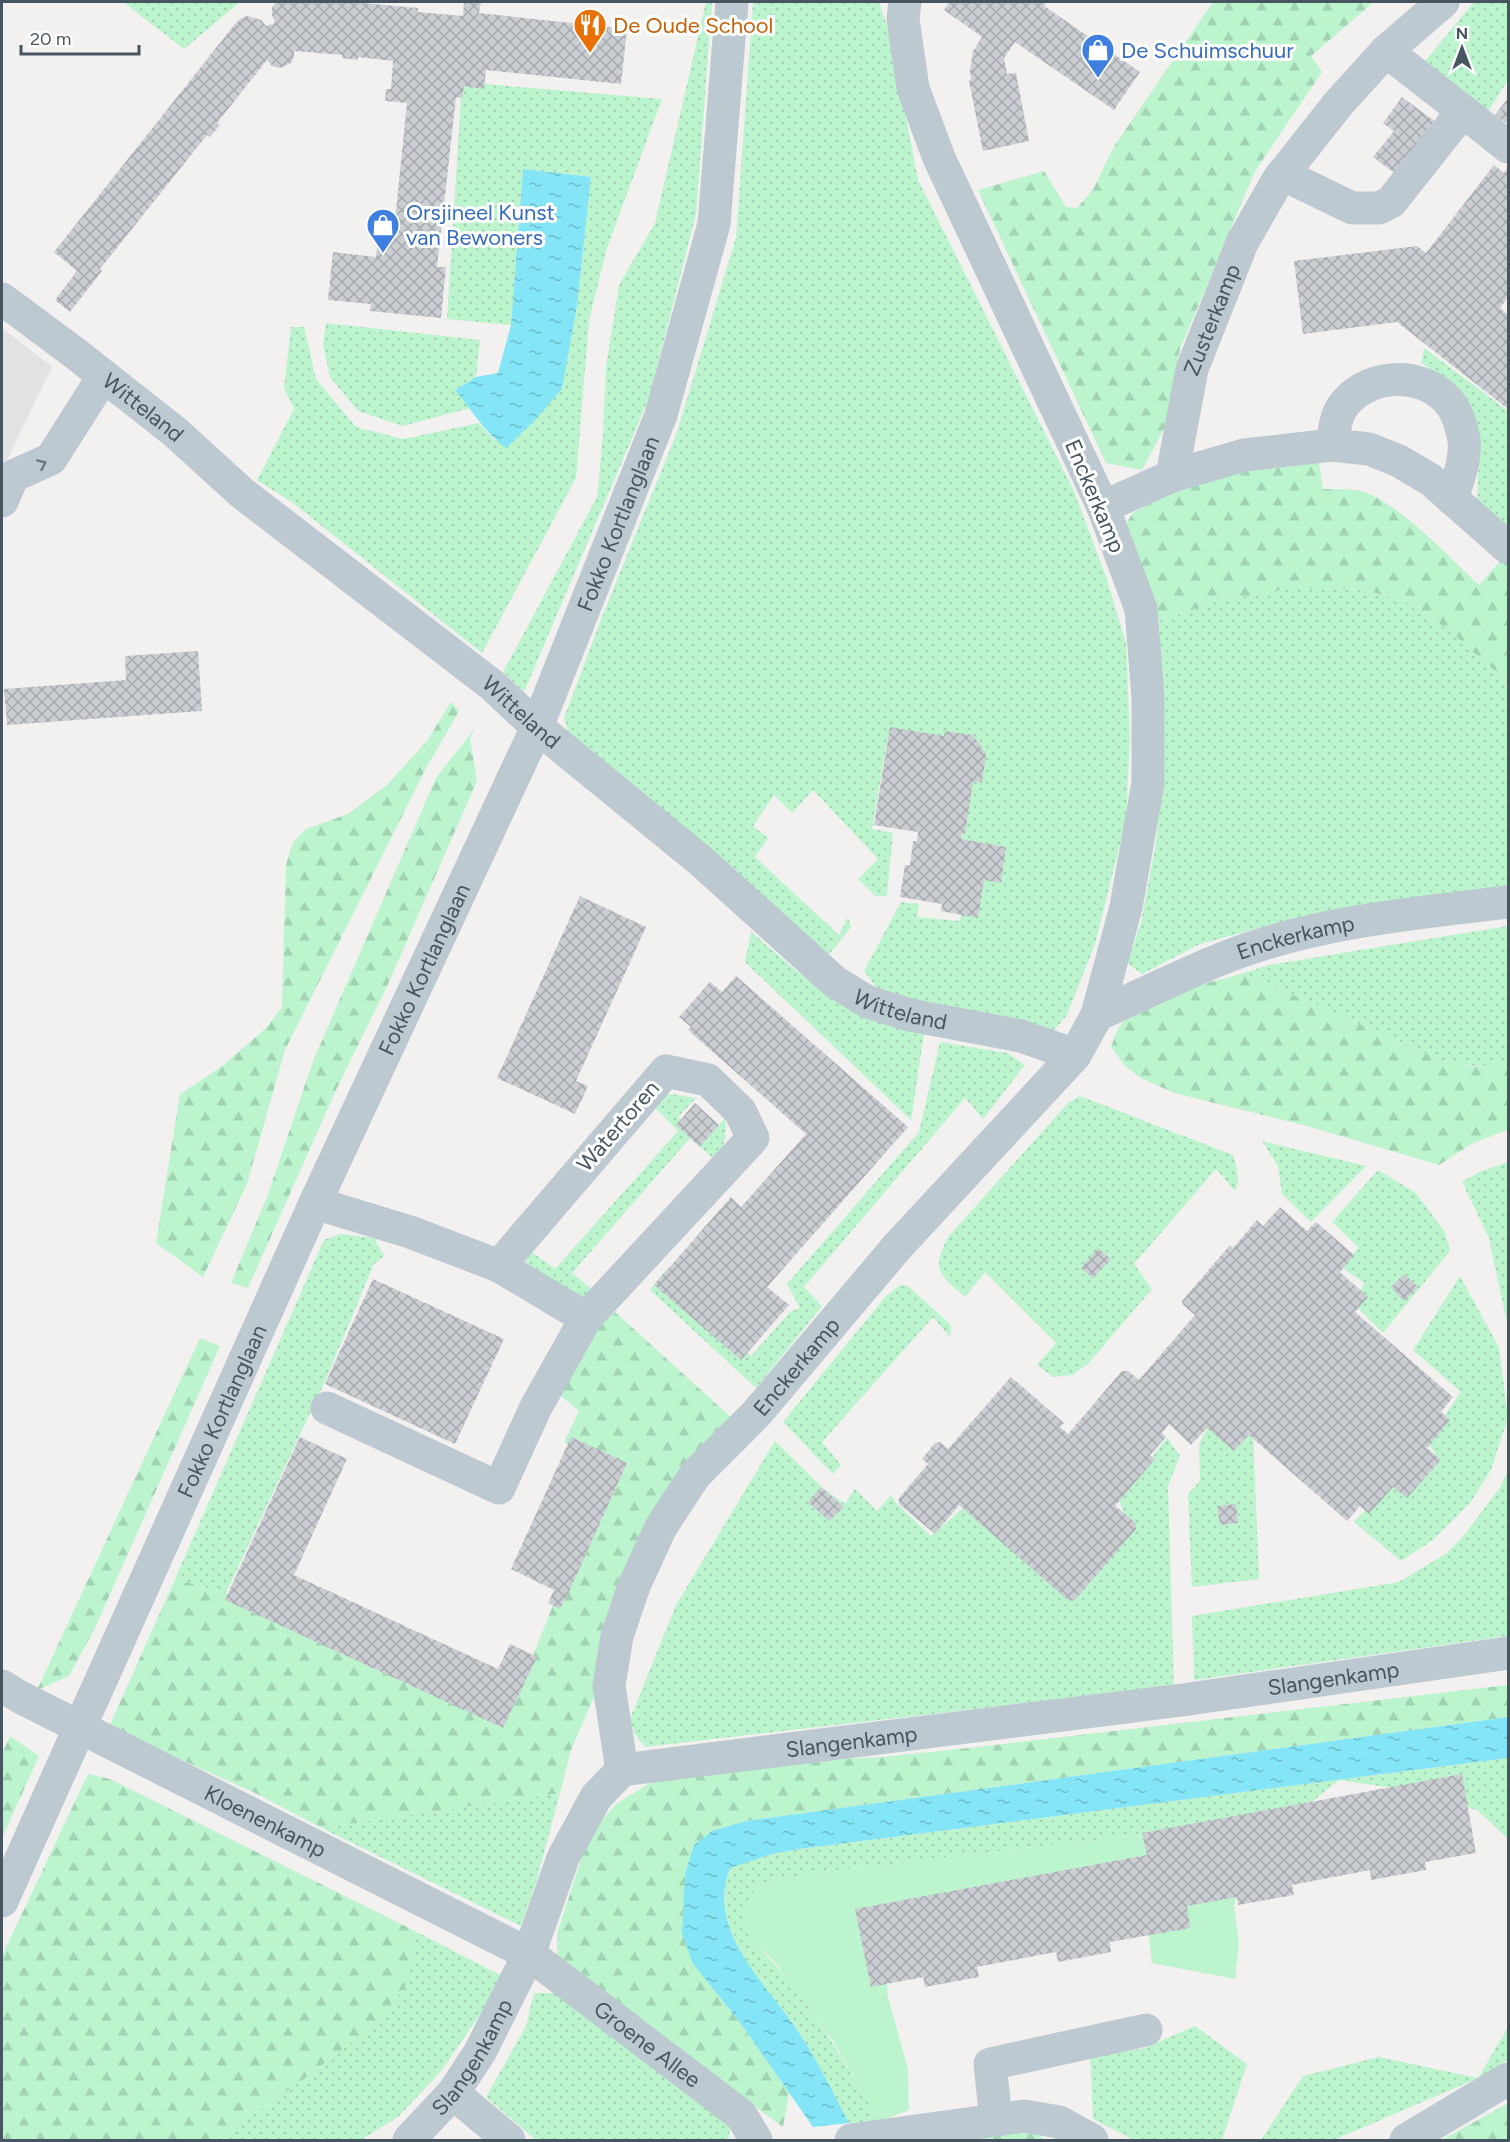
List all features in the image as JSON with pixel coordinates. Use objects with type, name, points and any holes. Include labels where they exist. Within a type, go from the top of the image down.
[{"type":"street","name":"Fokko Kortlanglaan","points":[[2,1901],[315,1203],[537,728],[661,415],[714,224],[732,2]]},
{"type":"street","name":"Enckerkamp","points":[[622,1770],[609,1686],[612,1666],[617,1636],[633,1586],[660,1527],[695,1475],[756,1414],[897,1247],[1075,1055],[1097,1015],[1126,907],[1148,783],[1148,697],[1141,609],[1103,507],[939,158],[914,88],[903,19],[905,2]]},
{"type":"street","name":"Zusterkamp","points":[[1172,476],[1192,369],[1242,243],[1282,174],[1338,104],[1386,51],[1443,2]]},
{"type":"street","points":[[1386,51],[1509,147]]},
{"type":"street","points":[[1282,174],[1352,208],[1379,208],[1391,202],[1463,111]]},
{"type":"street","name":"Witteland","points":[[2,299],[175,432],[242,494],[492,685],[537,728],[701,861],[835,982],[868,1002],[910,1015],[1021,1036],[1075,1055]]},
{"type":"street","points":[[2,501],[13,476],[51,459],[104,377]]},
{"type":"street","points":[[1332,445],[1339,411],[1350,397],[1377,381],[1420,382],[1449,402],[1464,440],[1464,463],[1452,499]]},
{"type":"street","points":[[1103,507],[1172,476],[1244,455],[1332,445],[1369,449],[1399,461],[1431,480],[1509,548]]},
{"type":"street","name":"Enckerkamp","points":[[1097,1015],[1227,957],[1294,936],[1347,925],[1509,902]]},
{"type":"street","name":"Watertoren","points":[[327,1408],[499,1488],[536,1407],[586,1318],[753,1138],[740,1111],[708,1080],[666,1071],[499,1266]]},
{"type":"street","points":[[315,1203],[410,1232],[499,1266],[586,1318]]},
{"type":"street","name":"Slangenkamp","points":[[409,2140],[453,2093],[480,2052],[529,1954],[563,1858],[596,1797],[622,1770],[1182,1700],[1509,1653]]},
{"type":"street","name":"Kloenenkamp","points":[[2,1686],[529,1954]]},
{"type":"street","name":"Groene Allee","points":[[529,1954],[741,2115],[756,2140]]},
{"type":"street","points":[[996,2120],[990,2064],[1146,2030]]},
{"type":"street","points":[[1406,2140],[1509,2079]]},
{"type":"street","points":[[453,2093],[509,2140]]},
{"type":"street","points":[[863,2139],[1024,2116],[1059,2122],[1092,2140]]},
{"type":"shaded area","points":[[2,328],[52,367],[2,470]]},
{"type":"green space","points":[[123,2],[240,2],[184,49]]},
{"type":"green space","points":[[706,2],[712,2],[696,214],[649,398],[524,692],[503,672],[597,497],[606,366],[619,285],[655,223]]},
{"type":"green space","points":[[753,2],[879,2],[890,35],[918,180],[1073,489],[1106,577],[1126,643],[1130,737],[1126,820],[1095,944],[1067,1015],[1054,1030],[913,1001],[876,987],[864,971],[901,902],[919,904],[917,917],[960,921],[972,843],[952,840],[969,750],[887,742],[872,829],[893,833],[887,896],[875,896],[858,879],[878,859],[813,790],[792,813],[774,795],[753,826],[768,838],[755,857],[839,935],[848,917],[851,927],[827,957],[568,732],[564,718],[677,432],[736,238]]},
{"type":"green space","points":[[1213,2],[1374,2],[1311,56],[1322,72],[1255,171],[1180,349],[1165,427],[1142,470],[1106,463],[978,190],[1044,171],[1066,207],[1077,208],[1094,188],[1113,148]]},
{"type":"green space","points":[[1474,2],[1508,2],[1508,80],[1486,115],[1421,66]]},
{"type":"green space","points":[[462,82],[662,99],[607,248],[589,320],[576,478],[482,653],[293,503],[257,480],[294,409],[284,388],[291,327],[304,327],[316,379],[356,427],[403,439],[479,423],[494,440],[562,389],[577,306],[591,177],[523,169],[511,325],[447,319]]},
{"type":"green space","points":[[326,323],[480,340],[476,377],[455,390],[471,408],[402,426],[358,411],[330,377],[323,344]]},
{"type":"green space","points":[[1424,348],[1508,411],[1508,536],[1477,501],[1479,457],[1451,386],[1421,362]]},
{"type":"green space","points":[[1319,461],[1323,489],[1364,492],[1394,508],[1479,585],[1502,559],[1508,565],[1508,683],[1449,630],[1406,602],[1365,590],[1326,588],[1282,590],[1218,601],[1159,621],[1124,526],[1133,513],[1162,496],[1263,464]]},
{"type":"green space","points":[[1326,588],[1365,590],[1406,602],[1449,630],[1508,683],[1508,887],[1289,920],[1200,944],[1142,974],[1127,963],[1141,923],[1156,842],[1162,777],[1159,621],[1218,601],[1282,590]]},
{"type":"green space","points":[[451,702],[459,711],[425,770],[285,1050],[247,1184],[203,1277],[156,1243],[180,1094],[221,1067],[265,1029],[282,1007],[286,865],[293,842],[306,829],[348,814],[387,785],[427,741]]},
{"type":"green space","points":[[475,728],[470,738],[477,781],[388,984],[337,1088],[248,1288],[231,1283],[267,1197],[313,1061],[436,778]]},
{"type":"green space","points":[[1508,926],[1508,1062],[1491,1066],[1443,1061],[1244,973],[1269,965]]},
{"type":"green space","points":[[751,932],[799,973],[847,1004],[924,1034],[911,1120],[745,962]]},
{"type":"green space","points":[[1244,973],[1443,1061],[1473,1067],[1508,1062],[1508,1130],[1473,1143],[1439,1165],[1307,1126],[1174,1093],[1141,1078],[1126,1067],[1111,1047],[1117,1030],[1123,1022],[1149,1004],[1180,991]]},
{"type":"green space","points":[[940,1042],[1007,1053],[1025,1065],[983,1119],[965,1098],[804,1287],[822,1306],[756,1388],[650,1290],[666,1270],[751,1356],[790,1312],[800,1308],[787,1284],[919,1132]]},
{"type":"green space","points":[[663,1095],[696,1098],[678,1117],[705,1141],[725,1118],[724,1140],[715,1160],[690,1138],[572,1273],[595,1292],[589,1302],[530,1274],[526,1261],[530,1251],[555,1269],[678,1131],[654,1107]]},
{"type":"green space","points":[[1080,1096],[1233,1155],[1238,1182],[1235,1191],[1216,1169],[1134,1264],[1152,1289],[1088,1364],[1072,1375],[1053,1377],[1037,1365],[1056,1343],[985,1272],[965,1297],[944,1277],[939,1265],[948,1237],[1068,1103]]},
{"type":"green space","points":[[1262,1141],[1366,1166],[1311,1222],[1282,1194],[1278,1166]]},
{"type":"green space","points":[[1508,1162],[1508,1328],[1489,1238],[1462,1182],[1479,1172]]},
{"type":"green space","points":[[1378,1170],[1416,1193],[1445,1232],[1450,1251],[1383,1333],[1355,1305],[1364,1283],[1340,1266],[1359,1248],[1332,1222]]},
{"type":"green space","points":[[340,1234],[374,1238],[384,1256],[374,1264],[326,1379],[226,1593],[175,1579],[324,1240]]},
{"type":"green space","points":[[1460,1276],[1499,1348],[1508,1417],[1491,1470],[1470,1503],[1433,1540],[1401,1561],[1354,1522],[1390,1484],[1400,1492],[1436,1453],[1426,1443],[1461,1392],[1413,1350]]},
{"type":"green space","points":[[900,1285],[908,1286],[951,1325],[950,1337],[933,1317],[822,1442],[841,1465],[833,1474],[783,1422],[886,1296]]},
{"type":"green space","points":[[615,1312],[734,1420],[636,1590],[571,1750],[560,1793],[322,1828],[255,1793],[109,1727],[175,1579],[226,1593],[501,1721],[617,1468],[564,1442],[579,1411],[555,1391],[589,1337]]},
{"type":"green space","points":[[200,1338],[220,1346],[95,1628],[69,1676],[37,1690]]},
{"type":"green space","points":[[1211,1421],[1253,1431],[1259,1579],[1192,1587],[1188,1494],[1200,1481],[1199,1444]]},
{"type":"green space","points":[[1167,1438],[1180,1456],[1168,1486],[1174,1686],[645,1747],[634,1733],[630,1719],[676,1605],[775,1441],[824,1489],[845,1504],[855,1489],[877,1511],[891,1495],[896,1503],[931,1536],[963,1508],[1070,1601],[1129,1527],[1119,1500]]},
{"type":"green space","points":[[1508,1470],[1508,1636],[1194,1680],[1192,1616],[1399,1582],[1447,1553],[1465,1534],[1501,1486]]},
{"type":"green space","points":[[1508,1685],[1508,1717],[746,1821],[712,1831],[693,1964],[739,2021],[789,2093],[783,2127],[557,1960],[557,1934],[589,1835],[616,1804],[648,1784],[679,1775],[765,1763],[881,1757],[978,1747]]},
{"type":"green space","points":[[10,1736],[39,1756],[2,1838],[2,1754]]},
{"type":"green space","points":[[1508,1758],[1508,1839],[1477,1810],[1414,1791],[1339,1780],[1251,1851],[1245,1822],[808,1874],[760,1883],[749,1938],[769,1958],[804,2001],[836,2048],[879,2121],[849,2123],[803,2038],[742,1954],[732,1934],[726,1913],[725,1891],[730,1868],[772,1854],[799,1849]]},
{"type":"green space","points":[[88,1774],[110,1779],[411,1929],[414,1953],[407,1984],[379,2021],[304,2079],[217,2140],[2,2140],[2,1956]]},
{"type":"green space","points":[[560,1793],[535,1886],[521,1926],[322,1828]]},
{"type":"green space","points":[[1245,1822],[1251,1851],[1234,1906],[1239,1943],[1235,1979],[1152,1963],[1143,1890],[881,1919],[888,1997],[908,2069],[909,2110],[879,2121],[833,2041],[774,1961],[749,1938],[743,1908],[760,1883],[808,1874]]},
{"type":"green space","points":[[411,1929],[500,1975],[481,2013],[441,2071],[398,2117],[361,2140],[216,2140],[304,2079],[379,2021],[414,1953]]},
{"type":"green space","points":[[534,1993],[555,1993],[732,2118],[728,2140],[536,2140],[486,2097],[526,2026]]},
{"type":"green space","points":[[1195,2026],[1247,2064],[1222,2140],[1134,2140],[1093,2119],[1090,2057],[1145,2048]]},
{"type":"green space","points":[[1508,2027],[1508,2060],[1478,2078]]},
{"type":"green space","points":[[1379,2057],[1478,2078],[1334,2140],[1261,2140],[1303,2076]]},
{"type":"green space","points":[[1508,2103],[1508,2140],[1442,2140]]},
{"type":"green space","points":[[1030,2131],[1047,2140],[968,2140]]},
{"type":"water","points":[[523,169],[591,177],[577,306],[562,389],[506,448],[485,428],[455,390],[476,377],[498,373],[511,325]]},
{"type":"water","points":[[1508,1717],[1508,1758],[799,1849],[772,1854],[730,1868],[725,1891],[726,1912],[732,1933],[754,1972],[803,2038],[849,2123],[813,2127],[739,2021],[693,1964],[682,1933],[685,1874],[694,1845],[712,1831],[746,1821]]},
{"type":"building","points":[[276,2],[363,3],[418,8],[418,12],[463,16],[464,2],[481,2],[479,13],[627,29],[621,84],[486,70],[484,89],[464,86],[462,98],[456,97],[437,267],[446,267],[441,318],[370,311],[371,304],[328,300],[333,252],[376,257],[378,239],[393,240],[407,103],[385,101],[386,89],[391,89],[393,61],[358,57],[358,60],[342,58],[342,55],[294,51],[291,63],[279,68],[272,66],[267,60],[217,123],[220,125],[210,137],[207,135],[100,269],[102,271],[70,312],[55,300],[77,271],[54,252],[235,24],[247,16],[261,20],[266,26],[275,23],[272,7]]},
{"type":"building","points":[[949,2],[1047,2],[1044,6],[1140,72],[1114,110],[1015,42],[1004,58],[1007,74],[1016,73],[1029,141],[983,151],[969,81],[973,51],[982,37],[944,10]]},
{"type":"building","points":[[1402,97],[1437,123],[1397,175],[1373,157],[1394,131],[1383,123]]},
{"type":"building","points":[[1508,98],[1508,125],[1495,115]]},
{"type":"building","points":[[1494,165],[1504,173],[1508,167],[1508,297],[1500,308],[1508,315],[1508,409],[1397,322],[1303,334],[1294,261],[1417,246],[1426,253]]},
{"type":"building","points":[[198,651],[202,711],[7,725],[4,689],[126,680],[125,656]]},
{"type":"building","points":[[890,727],[944,736],[945,731],[973,735],[986,754],[982,783],[973,781],[965,834],[961,834],[961,839],[1006,847],[1001,883],[984,880],[978,918],[941,911],[942,904],[900,897],[905,865],[910,865],[913,841],[917,841],[918,832],[874,825]]},
{"type":"building","points":[[580,896],[646,927],[576,1081],[588,1086],[575,1114],[497,1078]]},
{"type":"building","points":[[736,976],[908,1127],[767,1287],[789,1305],[741,1360],[654,1285],[731,1197],[741,1207],[806,1134],[688,1030],[691,1027],[679,1017],[710,982],[722,992]]},
{"type":"building","points":[[695,1103],[719,1125],[700,1147],[676,1125]]},
{"type":"building","points":[[1280,1207],[1307,1231],[1316,1222],[1354,1255],[1340,1272],[1368,1297],[1355,1312],[1453,1397],[1441,1412],[1450,1420],[1427,1448],[1441,1460],[1407,1498],[1393,1487],[1369,1514],[1360,1506],[1347,1521],[1249,1435],[1234,1451],[1207,1428],[1191,1445],[1169,1424],[1162,1433],[1166,1437],[1150,1455],[1155,1459],[1115,1506],[1136,1523],[1136,1529],[1075,1600],[1069,1601],[959,1505],[935,1534],[899,1504],[899,1498],[928,1464],[922,1459],[935,1443],[940,1442],[948,1449],[1011,1377],[1064,1423],[1060,1427],[1068,1434],[1122,1371],[1128,1371],[1139,1380],[1195,1315],[1183,1305],[1182,1301],[1230,1245],[1233,1248],[1257,1220],[1263,1226]]},
{"type":"building","points":[[1098,1248],[1111,1259],[1093,1278],[1081,1268]]},
{"type":"building","points":[[1404,1274],[1418,1287],[1404,1301],[1391,1287]]},
{"type":"building","points":[[373,1279],[504,1339],[455,1444],[325,1384]]},
{"type":"building","points":[[300,1437],[347,1459],[294,1575],[498,1669],[510,1644],[537,1657],[503,1728],[225,1600]]},
{"type":"building","points":[[571,1437],[627,1463],[560,1609],[548,1603],[554,1590],[511,1569]]},
{"type":"building","points":[[821,1487],[844,1507],[829,1521],[808,1502]]},
{"type":"building","points":[[1236,1504],[1238,1523],[1220,1525],[1217,1506]]},
{"type":"building","points":[[1462,1774],[1476,1853],[1425,1862],[1426,1870],[1371,1880],[1370,1870],[1292,1885],[1294,1895],[1238,1905],[1237,1897],[1187,1906],[1190,1928],[1110,1942],[1111,1952],[1058,1962],[1056,1952],[977,1967],[979,1977],[925,1987],[923,1977],[871,1987],[855,1909],[1147,1855],[1142,1833]]},
{"type":"place","name":"De Oude School","points":[[590,54]]},
{"type":"place","name":"De Schuimschuur","points":[[1098,79]]},
{"type":"place","name":"Orsjineel Kunst van Bewoners","points":[[383,254]]}]
